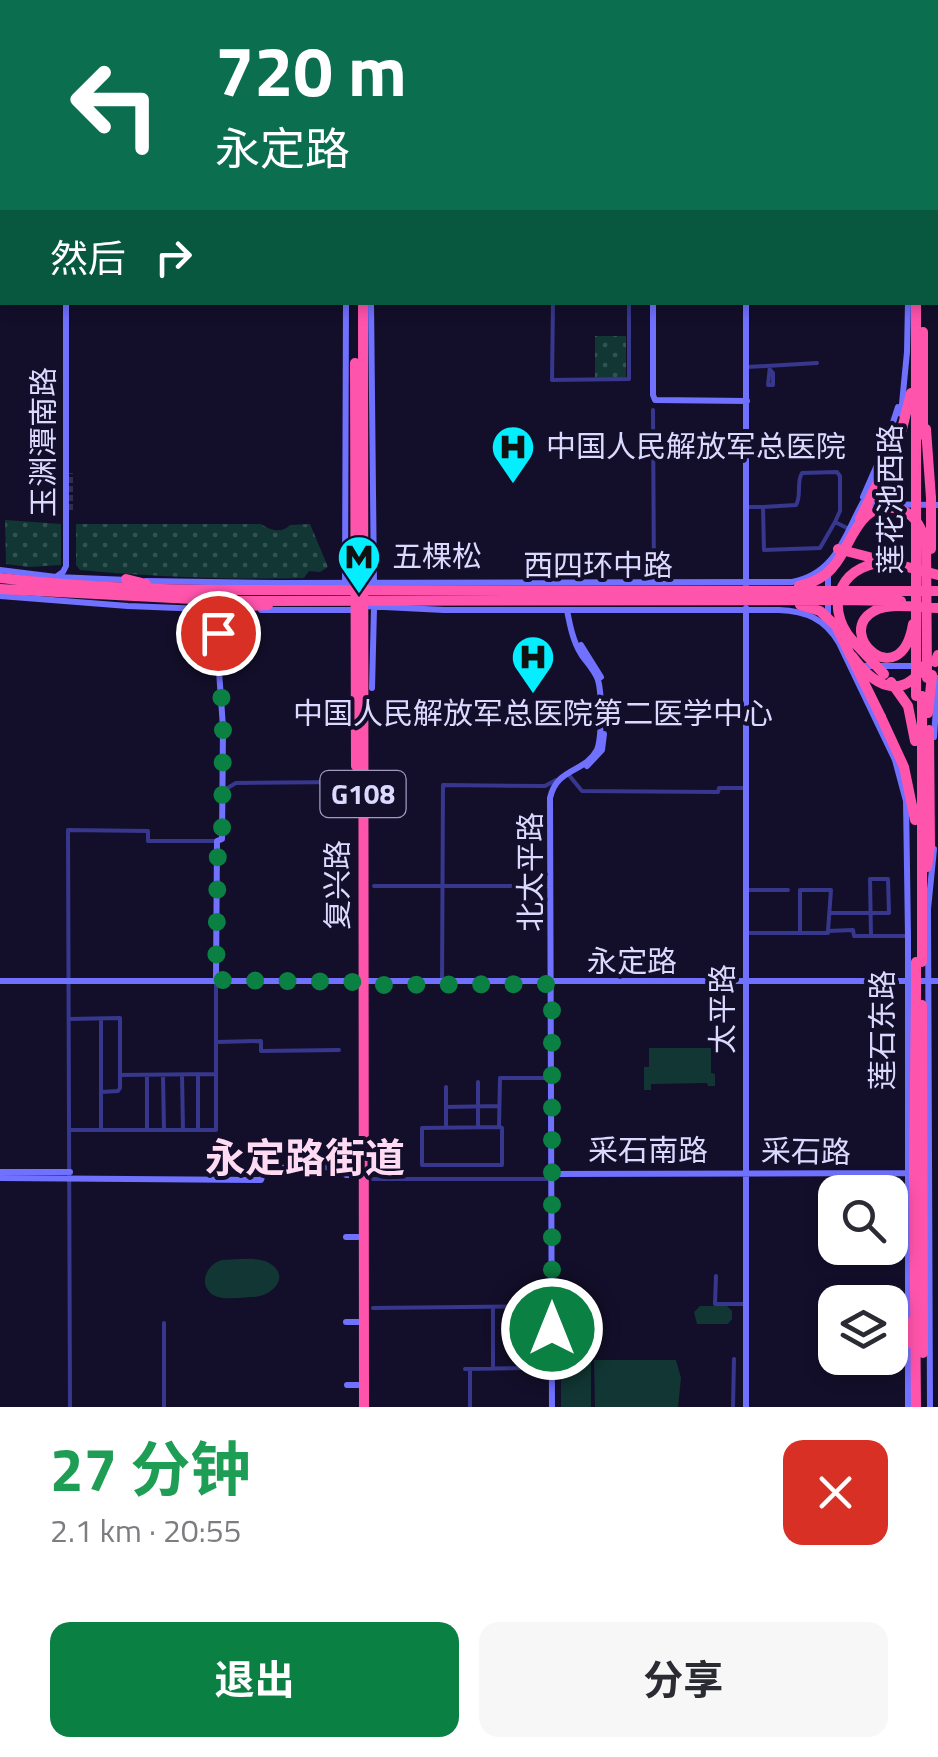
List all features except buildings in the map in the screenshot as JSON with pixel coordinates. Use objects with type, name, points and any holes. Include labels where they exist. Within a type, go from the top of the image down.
[{"type":"highway","name":"复兴路","points":[[359,305],[359,583],[368,688],[361,983]]},
{"type":"highway","name":"莲花池西路","points":[[919,305],[916,352],[922,468],[903,601],[919,696]]},
{"type":"highway","name":"莲花池西路","points":[[919,305],[924,397],[919,696]]},
{"type":"highway","points":[[779,596],[826,575],[837,563],[907,414],[916,352]]},
{"type":"highway","points":[[850,661],[870,679],[886,685],[906,683],[924,668],[932,639],[935,502],[922,468]]},
{"type":"highway","points":[[852,528],[872,512],[887,508],[906,512],[920,527],[926,544],[935,669],[928,713],[930,846],[922,893]]},
{"type":"highway","points":[[838,549],[938,575]]},
{"type":"highway","points":[[899,565],[873,563],[851,574],[841,588],[839,619],[852,640],[904,698],[916,741]]},
{"type":"highway","name":"西四环中路","points":[[2,573],[48,584],[172,595],[185,600],[232,596]]},
{"type":"highway","points":[[126,579],[172,595]]},
{"type":"highway","points":[[314,583],[314,603]]},
{"type":"highway","name":"西四环中路","points":[[2,594],[842,595],[903,601],[938,590]]},
{"type":"highway","points":[[128,606],[172,595]]},
{"type":"highway","points":[[779,596],[810,607],[836,626],[904,767],[915,820]]},
{"type":"highway","points":[[185,600],[200,606],[314,603],[362,607]]},
{"type":"highway","points":[[903,601],[911,637],[894,656],[877,656],[862,640],[868,616],[903,601],[938,604]]},
{"type":"highway","name":"复兴路","points":[[361,1407],[367,1176],[356,813],[362,607]]},
{"type":"highway","name":"莲石东路","points":[[919,696],[915,820],[919,962]]},
{"type":"highway","name":"莲石东路","points":[[919,696],[919,962]]},
{"type":"highway","points":[[919,962],[926,986]]},
{"type":"highway","name":"莲石东路","points":[[919,1407],[920,1279],[912,1171],[926,986]]},
{"type":"highway","points":[[908,1113],[912,1171]]},
{"type":"highway","points":[[912,1171],[930,1113]]},
{"type":"highway","name":"复兴路","points":[[361,1407],[352,1385],[352,1238],[367,1176]]},
{"type":"highway","points":[[920,1279],[930,1339]]},
{"type":"highway","points":[[908,1343],[920,1279]]},
{"type":"main road","points":[[346,806],[356,813]]},
{"type":"street","name":"玉渊潭南路","points":[[68,305],[70,473]]},
{"type":"street","name":"玉渊潭南路","points":[[56,577],[66,566],[68,305]]},
{"type":"street","name":"复兴路","points":[[346,305],[359,583]]},
{"type":"street","name":"复兴路","points":[[359,583],[371,305]]},
{"type":"street","points":[[553,305],[552,380],[629,379],[629,305]]},
{"type":"street","points":[[653,305],[655,400],[747,402]]},
{"type":"street","points":[[746,305],[746,582]]},
{"type":"street","name":"莲花池西路","points":[[862,504],[899,404],[906,305]]},
{"type":"street","points":[[747,367],[817,363]]},
{"type":"street","points":[[653,410],[654,582]]},
{"type":"street","points":[[746,507],[796,505],[802,473],[837,472],[840,476],[840,511],[820,548],[764,550],[763,507]]},
{"type":"street","points":[[935,502],[862,504],[828,565],[828,626],[850,661],[935,669]]},
{"type":"street","name":"玉渊潭南路","points":[[70,510],[70,568],[75,578]]},
{"type":"street","points":[[835,522],[852,528]]},
{"type":"street","name":"西四环中路","points":[[2,573],[180,583],[760,582],[804,580],[828,565]]},
{"type":"street","points":[[732,582],[732,610]]},
{"type":"street","name":"太平路","points":[[746,582],[746,1407]]},
{"type":"street","points":[[760,582],[761,610]]},
{"type":"street","points":[[543,583],[544,610]]},
{"type":"street","points":[[553,583],[554,610]]},
{"type":"street","name":"北太平路","points":[[552,1407],[553,803],[565,775],[594,760],[604,742],[602,682],[578,640],[568,610],[566,583]]},
{"type":"street","points":[[606,583],[606,610]]},
{"type":"street","points":[[512,584],[512,610]]},
{"type":"street","name":"西四环中路","points":[[2,594],[218,610],[794,610],[810,614],[828,626]]},
{"type":"street","points":[[70,1407],[68,830],[148,831],[148,841],[222,839],[218,610]]},
{"type":"street","name":"莲石东路","points":[[850,661],[895,760],[907,815],[908,936],[926,986],[908,1113]]},
{"type":"street","name":"莲石东路","points":[[930,1407],[926,986],[934,851],[935,669]]},
{"type":"street","points":[[442,983],[443,785],[545,786],[565,775],[582,791],[718,792],[719,788],[746,788]]},
{"type":"street","points":[[224,790],[236,783],[345,782]]},
{"type":"street","points":[[70,1130],[216,1130],[218,841]]},
{"type":"street","points":[[831,914],[870,913],[889,913],[888,879],[870,879],[870,913],[871,936]]},
{"type":"street","points":[[374,886],[551,886]]},
{"type":"street","points":[[746,890],[788,890]]},
{"type":"street","points":[[746,933],[800,933],[828,933],[831,890],[800,890],[800,933]]},
{"type":"street","points":[[828,930],[853,930],[854,936],[908,936]]},
{"type":"street","name":"永定路","points":[[0,981],[926,986]]},
{"type":"street","points":[[69,1019],[120,1018],[118,1092],[101,1092]]},
{"type":"street","points":[[101,1019],[101,1130]]},
{"type":"street","points":[[216,1042],[261,1041],[261,1051],[339,1050]]},
{"type":"street","points":[[182,1074],[182,1130]]},
{"type":"street","points":[[198,1074],[198,1130]]},
{"type":"street","points":[[120,1075],[216,1074]]},
{"type":"street","points":[[146,1075],[147,1130]]},
{"type":"street","points":[[163,1075],[164,1130]]},
{"type":"street","points":[[498,1127],[500,1078],[552,1078]]},
{"type":"street","points":[[478,1082],[478,1127]]},
{"type":"street","points":[[446,1087],[446,1128]]},
{"type":"street","points":[[446,1106],[499,1106]]},
{"type":"street","points":[[498,1127],[502,1128],[502,1165],[422,1165],[422,1128],[498,1127]]},
{"type":"street","points":[[0,1175],[261,1180],[265,1168],[342,1167],[346,1175],[367,1176],[552,1176]]},
{"type":"street","name":"莲石东路","points":[[908,1343],[912,1171]]},
{"type":"street","name":"采石路","points":[[746,1173],[912,1171]]},
{"type":"street","name":"采石南路","points":[[552,1176],[746,1173]]},
{"type":"street","points":[[716,1276],[716,1304],[745,1304]]},
{"type":"street","points":[[493,1306],[494,1368]]},
{"type":"street","points":[[470,1407],[467,1369],[530,1368],[530,1306]]},
{"type":"street","points":[[373,1308],[530,1306],[552,1310],[564,1314],[565,1356],[552,1356]]},
{"type":"street","points":[[164,1323],[164,1407]]},
{"type":"street","points":[[733,1407],[734,1358]]},
{"type":"street","name":"莲石东路","points":[[908,1375],[908,1407]]},
{"type":"green space","points":[[595,336],[626,336],[626,378],[595,378]]},
{"type":"green space","points":[[5,520],[61,524],[61,565],[6,564]]},
{"type":"green space","points":[[76,524],[261,524],[279,530],[310,524],[328,567],[320,572],[309,571],[304,578],[276,579],[80,570],[76,565]]},
{"type":"green space","points":[[649,1048],[711,1048],[715,1086],[651,1084],[651,1090],[644,1090]]},
{"type":"green space","points":[[222,1260],[269,1263],[279,1274],[277,1285],[259,1296],[217,1297],[208,1291],[205,1280],[212,1266]]},
{"type":"green space","points":[[700,1306],[727,1306],[732,1319],[728,1324],[697,1324],[694,1312]]},
{"type":"green space","points":[[594,1360],[676,1360],[681,1378],[678,1407],[595,1407]]},
{"type":"green space","points":[[561,1362],[591,1362],[591,1407],[561,1407]]},
{"type":"tunnel","points":[[70,473],[70,510]]},
{"type":"place","name":"中国人民解放军总医院","points":[[513,485]]},
{"type":"place","name":"五棵松","points":[[359,595]]},
{"type":"place","name":"中国人民解放军总医院第二医学中心","points":[[533,695]]},
{"type":"district","name":"永定路街道","points":[[305,1158]]},
{"type":"route","points":[[218,633],[224,790],[222,839],[218,841],[216,980],[362,985],[552,984],[552,1329]]}]
